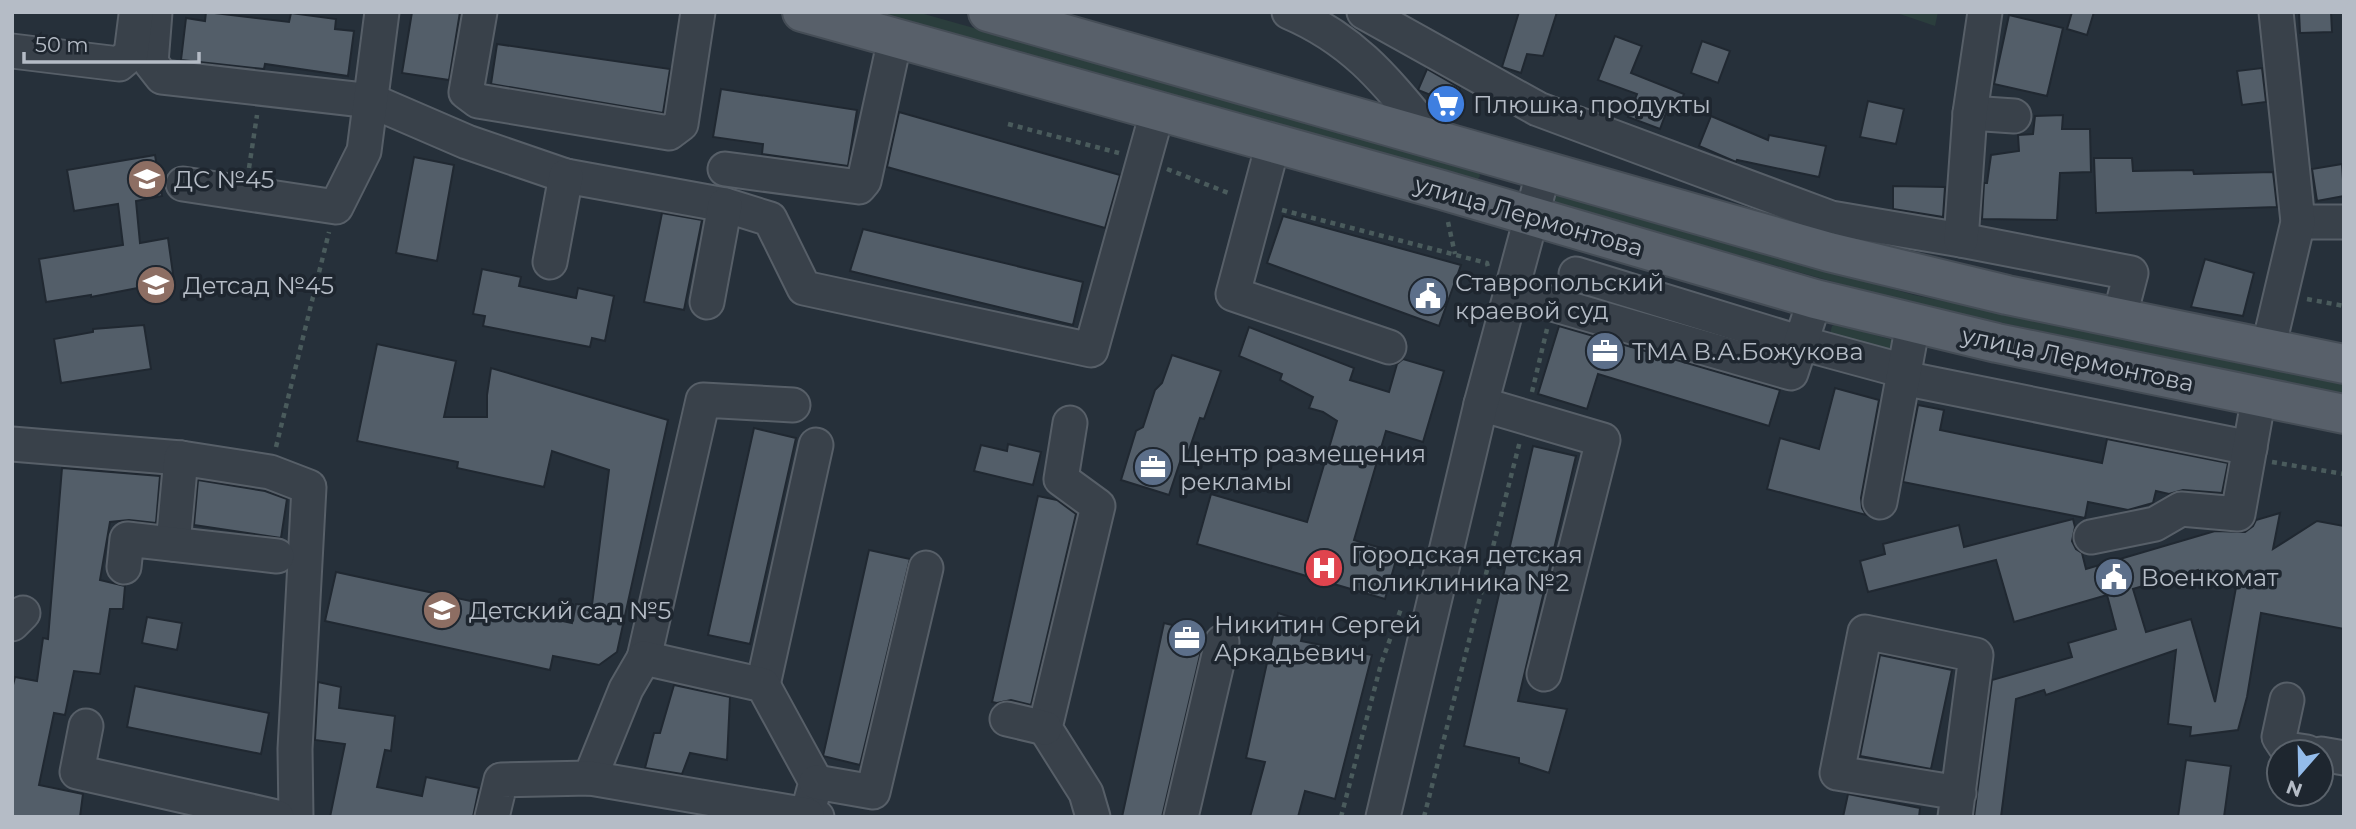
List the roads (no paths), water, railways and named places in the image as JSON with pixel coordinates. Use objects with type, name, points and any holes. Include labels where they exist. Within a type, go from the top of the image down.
[{"type":"main road","name":"улица Лермонтова","points":[[802,12],[1533,216],[1815,299],[1913,324],[2344,414]]},
{"type":"main road","name":"улица Лермонтова","points":[[988,12],[1918,275],[2344,365]]},
{"type":"street","points":[[12,51],[119,65],[131,54],[136,12]]},
{"type":"street","points":[[155,12],[151,63],[162,77],[372,101],[467,142],[566,176],[725,205],[770,219],[804,288],[1091,350],[1157,113]]},
{"type":"street","points":[[183,184],[336,207],[364,151],[382,12]]},
{"type":"street","points":[[480,12],[466,92],[478,101],[669,133],[681,124],[698,12]]},
{"type":"street","points":[[1289,12],[1349,46],[1367,62],[1434,139]]},
{"type":"street","points":[[1364,12],[1538,109],[1831,218],[2131,273],[2119,319]]},
{"type":"street","points":[[1961,240],[1970,113],[1985,12]]},
{"type":"street","points":[[2268,349],[2298,222],[2276,12]]},
{"type":"street","points":[[725,169],[859,187],[864,181],[895,39]]},
{"type":"street","points":[[1970,113],[2014,116]]},
{"type":"street","points":[[1273,144],[1233,294],[1389,347]]},
{"type":"street","points":[[1383,817],[1481,404],[1502,284],[1533,216],[1545,170]]},
{"type":"street","points":[[550,262],[566,176]]},
{"type":"street","points":[[707,302],[725,205]]},
{"type":"street","points":[[2298,222],[2344,222]]},
{"type":"street","points":[[1576,274],[1903,374],[2250,448]]},
{"type":"street","points":[[1502,284],[1553,303],[1791,373],[1815,299]]},
{"type":"street","points":[[1880,502],[1913,324]]},
{"type":"street","points":[[2091,537],[2155,524],[2181,509],[2238,514],[2259,396]]},
{"type":"street","points":[[590,778],[626,689],[644,658],[703,400],[793,405]]},
{"type":"street","points":[[1481,404],[1603,440],[1544,674]]},
{"type":"street","points":[[1070,423],[1061,479],[1098,506],[1045,727],[1086,793],[1093,817]]},
{"type":"street","points":[[12,444],[181,458],[270,472],[309,487],[295,750],[296,817]]},
{"type":"street","points":[[492,817],[501,780],[590,778],[812,816],[816,782],[763,685],[816,445]]},
{"type":"street","points":[[173,544],[181,458]]},
{"type":"street","points":[[124,567],[127,539],[277,556]]},
{"type":"street","points":[[816,782],[873,792],[926,568]]},
{"type":"street","points":[[1865,632],[1976,656],[1957,805],[1838,773],[1865,632]]},
{"type":"street","points":[[1181,817],[1222,642]]},
{"type":"street","points":[[644,658],[763,685]]},
{"type":"street","points":[[2280,738],[2287,700]]},
{"type":"street","points":[[1007,719],[1045,727]]},
{"type":"street","points":[[86,726],[77,772],[277,817]]},
{"type":"place","name":"Плюшка, продукты","points":[[1446,104]]},
{"type":"place","name":"ДС №45","points":[[147,179]]},
{"type":"place","name":"Детсад №45","points":[[156,285]]},
{"type":"place","name":"Ставропольский краевой суд","points":[[1428,296]]},
{"type":"place","name":"ТМА В.А.Божукова","points":[[1605,351]]},
{"type":"place","name":"Центр размещения рекламы","points":[[1153,467]]},
{"type":"place","name":"Городская детская поликлиника №2","points":[[1324,568]]},
{"type":"place","name":"Военкомат","points":[[2114,577]]},
{"type":"place","name":"Детский сад №5","points":[[442,610]]},
{"type":"place","name":"Никитин Сергей Аркадьевич","points":[[1187,638]]}]
